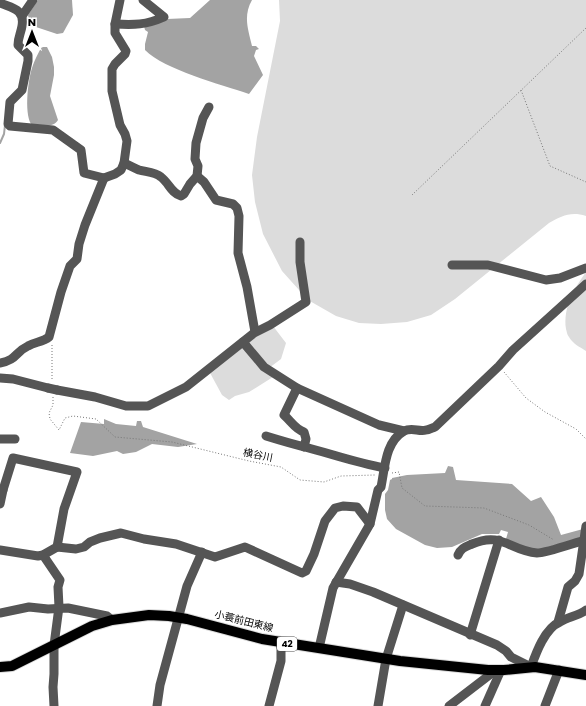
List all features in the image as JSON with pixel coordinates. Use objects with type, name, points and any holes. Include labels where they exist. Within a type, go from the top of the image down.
[{"type":"main road","name":"小蓑前田東線","points":[[0,667],[12,666],[92,626],[130,616],[149,614],[179,618],[262,639],[386,659],[498,670],[531,667],[586,675]]},
{"type":"street","points":[[33,0],[22,21],[18,37],[18,45],[28,55],[28,61],[22,90],[10,102],[8,124],[10,126],[53,130],[81,150],[84,173],[104,178],[121,170],[124,163],[127,141],[120,125],[112,90],[112,69],[126,51],[115,33],[115,24],[120,0]]},
{"type":"street","points":[[115,24],[132,26],[164,17],[143,0]]},
{"type":"street","points":[[0,3],[20,12],[22,21]]},
{"type":"street","points":[[124,163],[138,170],[159,175],[167,182],[171,190],[181,196],[197,176],[198,166],[195,159],[196,143],[203,118],[209,107]]},
{"type":"street","points":[[197,176],[204,182],[216,200],[233,204],[237,208],[239,216],[238,253],[247,287],[255,332]]},
{"type":"street","points":[[0,363],[9,361],[28,345],[46,340],[49,337],[61,292],[70,266],[77,259],[79,244],[85,225],[104,178]]},
{"type":"street","points":[[0,378],[13,379],[95,397],[126,406],[148,406],[186,387],[255,332],[270,325],[306,302],[300,262],[300,242]]},
{"type":"street","points":[[452,265],[488,265],[546,280],[560,278],[586,268]]},
{"type":"street","points":[[243,342],[264,367],[297,388],[379,424],[404,431],[413,429],[426,431],[435,427],[499,366],[513,350],[586,284]]},
{"type":"street","points":[[297,388],[284,415],[296,428],[304,432],[306,439],[304,447]]},
{"type":"street","points":[[319,648],[333,588],[370,524],[378,490],[381,487],[388,449],[404,431]]},
{"type":"street","points":[[266,436],[384,471]]},
{"type":"street","points":[[0,439],[15,439]]},
{"type":"street","points":[[0,504],[2,489],[12,458],[77,472],[64,509],[57,547]]},
{"type":"street","points":[[0,550],[43,555],[57,547],[76,549],[84,547],[90,542],[100,538],[121,533],[144,539],[176,544],[214,557],[245,547],[302,573],[306,571],[314,554],[325,521],[335,508],[343,506],[357,507],[370,524]]},
{"type":"street","points":[[336,582],[350,584],[497,645],[506,651],[511,657],[531,667],[538,649],[549,632],[558,622],[568,587],[575,581],[579,574],[586,526]]},
{"type":"street","points":[[458,555],[461,549],[478,541],[488,539],[499,540],[527,551],[538,553],[585,540]]},
{"type":"street","points":[[470,635],[499,540]]},
{"type":"street","points":[[157,706],[160,685],[187,586],[202,552]]},
{"type":"street","points":[[43,555],[60,580],[58,587],[60,608],[54,645],[54,706]]},
{"type":"street","points":[[378,706],[386,659],[403,605]]},
{"type":"street","points":[[0,613],[29,607],[48,609],[68,608],[107,616],[112,620]]},
{"type":"street","points":[[558,622],[582,614],[586,610]]},
{"type":"street","points":[[269,706],[281,661],[281,642]]},
{"type":"street","points":[[449,706],[498,670]]},
{"type":"street","points":[[485,706],[498,670]]},
{"type":"street","points":[[545,706],[559,670]]},
{"type":"path","points":[[412,195],[586,28]]},
{"type":"path","points":[[521,90],[550,166],[586,182]]},
{"type":"path","name":"横谷川","points":[[48,346],[52,344],[53,406],[49,413],[50,419],[59,430],[65,418],[82,416],[96,419],[115,437],[172,442],[249,461],[281,467],[300,480],[324,482],[341,476],[384,471],[399,472],[402,488],[425,506],[484,508],[529,525],[554,541]]},
{"type":"path","points":[[499,366],[526,398],[545,412],[576,429],[586,440]]},
{"type":"shaded area","points":[[38,0],[72,0],[73,15],[63,33],[57,34],[30,25],[28,15]]},
{"type":"shaded area","points":[[210,0],[252,0],[249,6],[247,23],[252,46],[256,46],[259,49],[256,50],[254,56],[263,75],[249,94],[179,70],[154,57],[145,50],[148,32],[145,30],[144,26],[167,19],[190,18]]},
{"type":"shaded area","points":[[279,0],[586,0],[586,216],[571,214],[558,218],[549,223],[455,299],[431,315],[407,322],[381,324],[359,323],[336,316],[308,300],[282,271],[263,234],[255,202],[252,175],[257,137],[280,21]]},
{"type":"shaded area","points":[[47,47],[52,57],[54,75],[50,96],[58,120],[53,125],[46,126],[31,124],[27,103],[31,71],[41,48]]},
{"type":"shaded area","points":[[586,272],[586,351],[568,336],[566,329],[566,313],[570,299]]},
{"type":"shaded area","points":[[273,326],[286,343],[281,359],[265,371],[273,377],[249,392],[235,396],[229,400],[222,395],[209,371],[242,344]]},
{"type":"shaded area","points":[[104,419],[116,424],[136,426],[137,421],[141,421],[143,427],[197,444],[178,447],[152,444],[136,452],[123,454],[117,451],[93,456],[70,453],[81,422],[104,424]]},
{"type":"shaded area","points":[[448,466],[453,467],[456,480],[512,484],[531,501],[541,497],[554,517],[561,535],[583,529],[583,534],[577,540],[538,551],[524,549],[506,539],[508,532],[501,530],[499,534],[482,534],[452,547],[437,548],[425,545],[396,529],[387,519],[385,510],[385,494],[388,490],[390,480],[392,478],[407,475],[445,473]]},
{"type":"waterway","points":[[0,143],[4,134],[5,125]]}]
